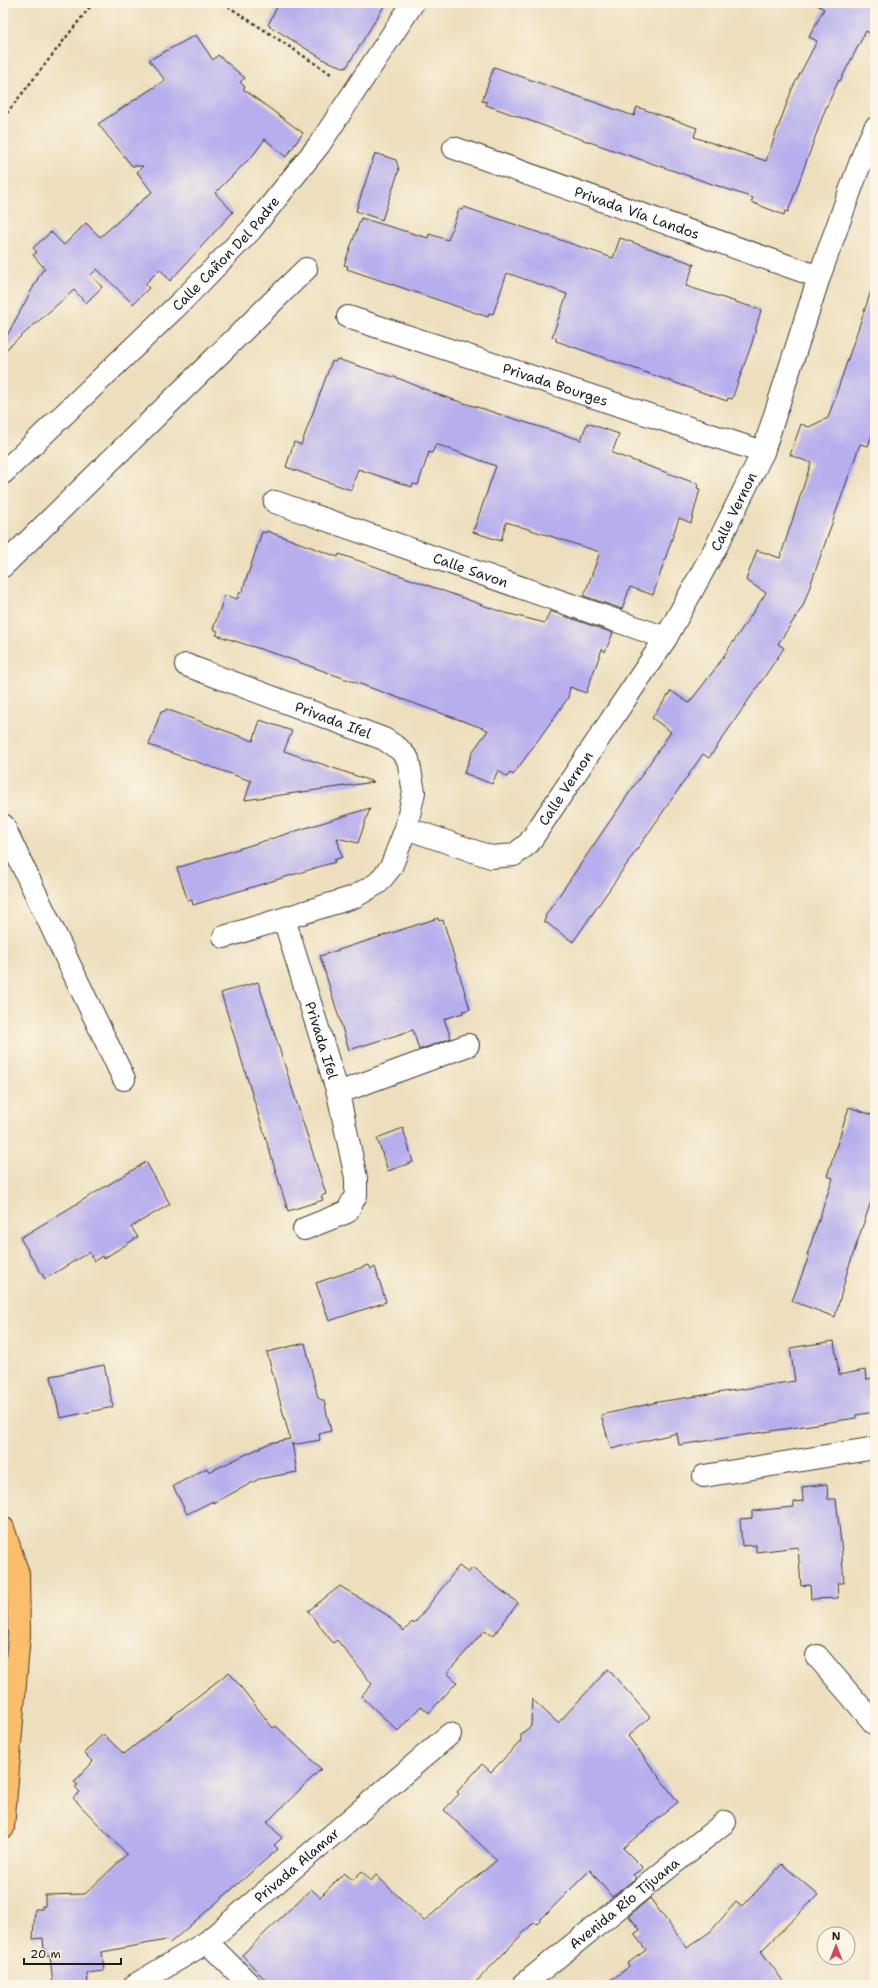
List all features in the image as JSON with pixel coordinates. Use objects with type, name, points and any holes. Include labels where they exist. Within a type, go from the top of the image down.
[{"type":"main road","points":[[3,1528],[18,1574],[18,1635],[3,1828]]},
{"type":"street","name":"Calle Cañon Del Padre","points":[[3,473],[182,301],[250,230],[319,145],[413,3]]},
{"type":"street","name":"Calle Vernon","points":[[406,828],[491,857],[514,855],[529,843],[666,638],[717,545],[762,452],[819,277],[866,147],[875,128]]},
{"type":"street","name":"Privada Vía Landos","points":[[454,148],[819,277]]},
{"type":"street","points":[[3,566],[306,269]]},
{"type":"street","name":"Privada Bourges","points":[[348,317],[762,452]]},
{"type":"street","name":"Calle Savon","points":[[275,502],[666,638]]},
{"type":"street","name":"Privada Ifel","points":[[186,665],[384,739],[399,749],[408,759],[414,792],[406,828],[391,867],[378,883],[354,897],[224,937]]},
{"type":"street","points":[[3,825],[124,1079]]},
{"type":"street","name":"Privada Ifel","points":[[284,919],[338,1093],[356,1178],[356,1195],[347,1212],[304,1230]]},
{"type":"street","name":"Privada Ifel","points":[[338,1093],[468,1045]]},
{"type":"street","points":[[704,1476],[875,1448]]},
{"type":"street","points":[[816,1656],[875,1724]]},
{"type":"street","name":"Privada Alamar","points":[[135,1985],[207,1942],[450,1734]]},
{"type":"street","name":"Avenida Río Tijuana","points":[[523,1985],[726,1822]]},
{"type":"street","points":[[207,1942],[250,1985]]},
{"type":"path","points":[[3,118],[93,3]]},
{"type":"path","points":[[223,3],[356,90]]},
{"type":"building","points":[[279,3],[386,3],[346,68],[326,61],[268,25]]},
{"type":"building","points":[[814,3],[875,3],[875,36],[866,31],[840,81],[839,80],[825,110],[788,212],[785,211],[784,215],[751,202],[753,198],[572,136],[486,105],[487,102],[482,101],[494,67],[634,116],[637,107],[697,128],[694,137],[766,161],[792,89],[817,41],[809,37],[824,9]]},
{"type":"building","points":[[196,35],[213,60],[218,55],[245,78],[240,82],[245,87],[243,89],[303,133],[286,157],[265,139],[254,154],[215,193],[233,212],[170,281],[160,269],[145,284],[149,288],[133,304],[97,269],[91,275],[102,287],[86,303],[74,290],[3,352],[3,343],[42,271],[45,269],[33,255],[37,252],[33,248],[51,232],[64,245],[86,223],[100,237],[152,192],[137,172],[143,166],[132,166],[98,124],[165,80],[149,60]]},
{"type":"building","points":[[375,153],[396,160],[399,170],[382,220],[356,211]]},
{"type":"building","points":[[464,207],[613,258],[620,238],[694,264],[686,286],[761,310],[752,343],[732,399],[728,398],[727,401],[556,341],[556,338],[552,337],[567,294],[507,273],[493,314],[489,313],[488,317],[347,269],[348,266],[344,265],[361,218],[428,238],[429,234],[448,240],[459,209],[462,210]]},
{"type":"building","points":[[871,291],[875,291],[875,427],[868,446],[860,444],[803,606],[778,644],[784,648],[709,758],[703,754],[573,942],[544,921],[545,916],[671,732],[652,718],[671,691],[689,703],[715,669],[766,593],[746,580],[757,550],[780,558],[811,463],[790,455],[801,424],[809,427],[828,418]]},
{"type":"building","points":[[337,359],[400,379],[439,395],[581,440],[587,423],[619,434],[612,453],[698,484],[697,488],[700,489],[691,523],[679,518],[653,595],[630,587],[622,609],[584,596],[600,552],[506,522],[501,541],[473,532],[496,466],[436,444],[432,453],[429,452],[418,485],[413,484],[412,487],[358,469],[351,490],[286,467],[294,442],[301,445],[332,361],[335,362]]},
{"type":"building","points":[[267,531],[338,557],[339,554],[371,565],[502,612],[545,623],[550,611],[613,633],[605,652],[602,649],[586,693],[570,687],[568,698],[513,775],[510,773],[507,777],[498,770],[492,784],[464,773],[473,751],[488,730],[279,655],[216,635],[218,631],[213,629],[225,595],[237,599],[240,592],[242,592],[262,532],[266,533]]},
{"type":"building","points":[[166,709],[253,741],[260,720],[292,731],[284,751],[374,782],[245,800],[251,781],[149,745],[161,711],[164,712]]},
{"type":"building","points":[[370,808],[358,843],[337,838],[342,857],[334,860],[335,862],[193,905],[192,900],[188,901],[177,868]]},
{"type":"building","points":[[438,918],[439,921],[443,920],[470,1009],[463,1011],[463,1013],[444,1019],[451,1038],[419,1050],[413,1030],[349,1050],[320,956]]},
{"type":"building","points":[[258,982],[326,1194],[321,1196],[323,1200],[288,1211],[221,993]]},
{"type":"building","points":[[849,1107],[875,1116],[875,1190],[848,1269],[835,1317],[792,1301],[809,1256],[807,1255],[833,1178],[827,1176]]},
{"type":"building","points":[[403,1128],[413,1162],[388,1171],[377,1138]]},
{"type":"building","points":[[146,1162],[170,1204],[131,1227],[138,1237],[103,1259],[102,1256],[94,1261],[89,1252],[45,1279],[20,1238]]},
{"type":"building","points":[[369,1265],[371,1269],[375,1267],[386,1302],[329,1321],[316,1283]]},
{"type":"building","points":[[834,1341],[839,1375],[865,1370],[866,1379],[875,1378],[875,1412],[856,1415],[856,1418],[679,1445],[677,1433],[611,1449],[601,1415],[658,1402],[795,1381],[790,1348]]},
{"type":"building","points":[[305,1343],[318,1398],[324,1401],[331,1431],[319,1434],[320,1440],[292,1445],[297,1472],[259,1479],[214,1503],[213,1501],[187,1514],[173,1486],[207,1468],[209,1472],[270,1443],[290,1439],[267,1352]]},
{"type":"building","points":[[104,1365],[113,1407],[60,1418],[51,1376]]},
{"type":"building","points":[[827,1484],[828,1499],[836,1499],[844,1583],[837,1583],[838,1598],[811,1599],[810,1585],[801,1586],[798,1547],[756,1552],[756,1545],[742,1546],[740,1519],[752,1518],[752,1511],[794,1507],[794,1502],[803,1501],[802,1487]]},
{"type":"building","points":[[459,1566],[468,1573],[472,1568],[518,1603],[493,1636],[485,1630],[447,1673],[457,1682],[429,1713],[421,1706],[398,1731],[361,1696],[372,1684],[337,1640],[333,1643],[308,1611],[340,1586],[387,1615],[404,1631],[412,1622],[414,1624]]},
{"type":"building","points":[[608,1669],[650,1717],[628,1736],[678,1802],[623,1848],[643,1868],[633,1875],[636,1878],[612,1897],[590,1870],[536,1924],[534,1922],[473,1985],[270,1985],[242,1955],[311,1889],[320,1897],[344,1873],[353,1880],[362,1871],[371,1881],[376,1875],[424,1921],[497,1860],[444,1810],[459,1794],[457,1792],[482,1764],[491,1772],[521,1741],[521,1734],[531,1726],[532,1699],[558,1723]]},
{"type":"building","points":[[229,1672],[273,1728],[276,1726],[321,1769],[267,1822],[282,1838],[274,1845],[278,1849],[170,1943],[166,1940],[102,1952],[104,1971],[87,1973],[88,1985],[53,1985],[50,1956],[46,1956],[43,1938],[33,1939],[35,1909],[42,1909],[42,1906],[45,1906],[45,1895],[85,1894],[127,1854],[73,1798],[80,1792],[75,1787],[78,1785],[74,1782],[93,1762],[84,1753],[103,1734],[124,1754]]},
{"type":"building","points":[[782,1864],[818,1895],[761,1951],[786,1985],[604,1985],[629,1967],[627,1964],[646,1950],[634,1934],[640,1930],[629,1916],[650,1898],[687,1948],[711,1931],[736,1902],[742,1907]]}]
